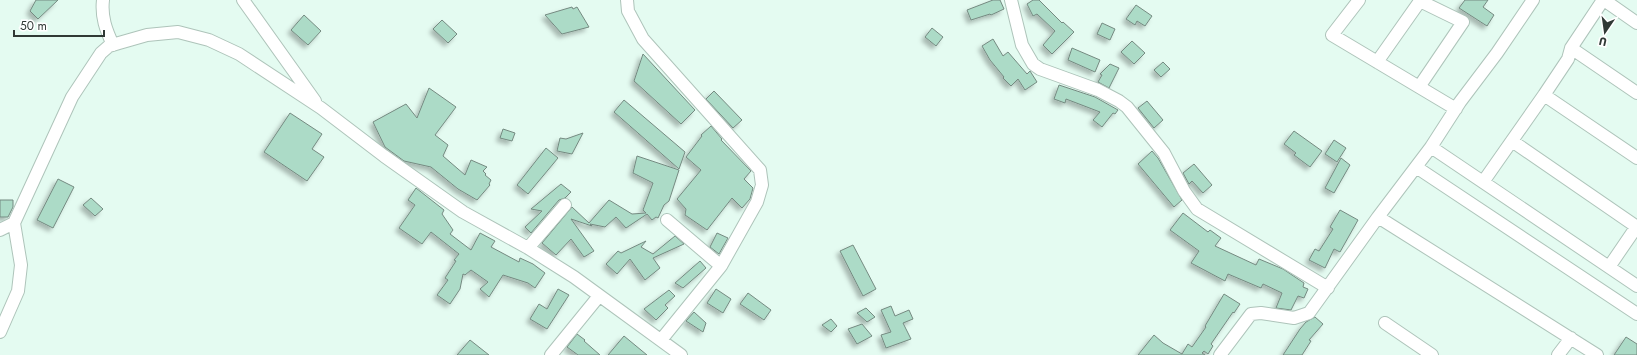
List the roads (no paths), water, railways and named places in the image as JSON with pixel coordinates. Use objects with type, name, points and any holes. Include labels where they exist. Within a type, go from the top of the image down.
[{"type":"street","points":[[103,0],[104,21],[113,45]]},
{"type":"street","points":[[243,0],[321,108]]},
{"type":"street","points":[[627,0],[628,11],[643,39],[760,170],[762,186],[758,202],[722,266],[661,340]]},
{"type":"street","points":[[1012,0],[1022,45],[1033,64],[1040,69],[1071,79],[1118,100],[1137,119],[1164,153],[1184,191],[1197,209],[1328,288]]},
{"type":"street","points":[[1359,0],[1332,35],[1456,109]]},
{"type":"street","points":[[1220,355],[1251,314],[1261,313],[1294,318],[1309,313],[1378,217],[1431,147],[1533,0]]},
{"type":"street","points":[[1483,182],[1568,59],[1571,48],[1604,0],[1637,23]]},
{"type":"street","points":[[1377,62],[1420,1],[1463,22],[1419,87]]},
{"type":"street","points":[[0,332],[18,291],[21,265],[14,223],[72,97],[100,53],[109,46],[147,35],[178,32],[209,40],[239,54],[321,108],[463,212],[528,248],[574,276],[599,296],[681,355]]},
{"type":"street","points":[[1571,48],[1637,93]]},
{"type":"street","points":[[1544,95],[1637,158]]},
{"type":"street","points":[[1512,141],[1637,226],[1609,267]]},
{"type":"street","points":[[1431,147],[1637,286]]},
{"type":"street","points":[[1416,167],[1637,314]]},
{"type":"street","points":[[528,248],[565,205]]},
{"type":"street","points":[[1378,217],[1597,355]]},
{"type":"street","points":[[667,220],[722,266]]},
{"type":"street","points":[[0,230],[14,223]]},
{"type":"street","points":[[551,355],[599,296]]},
{"type":"street","points":[[1385,323],[1432,355]]},
{"type":"street","points":[[1558,355],[1571,338]]}]
